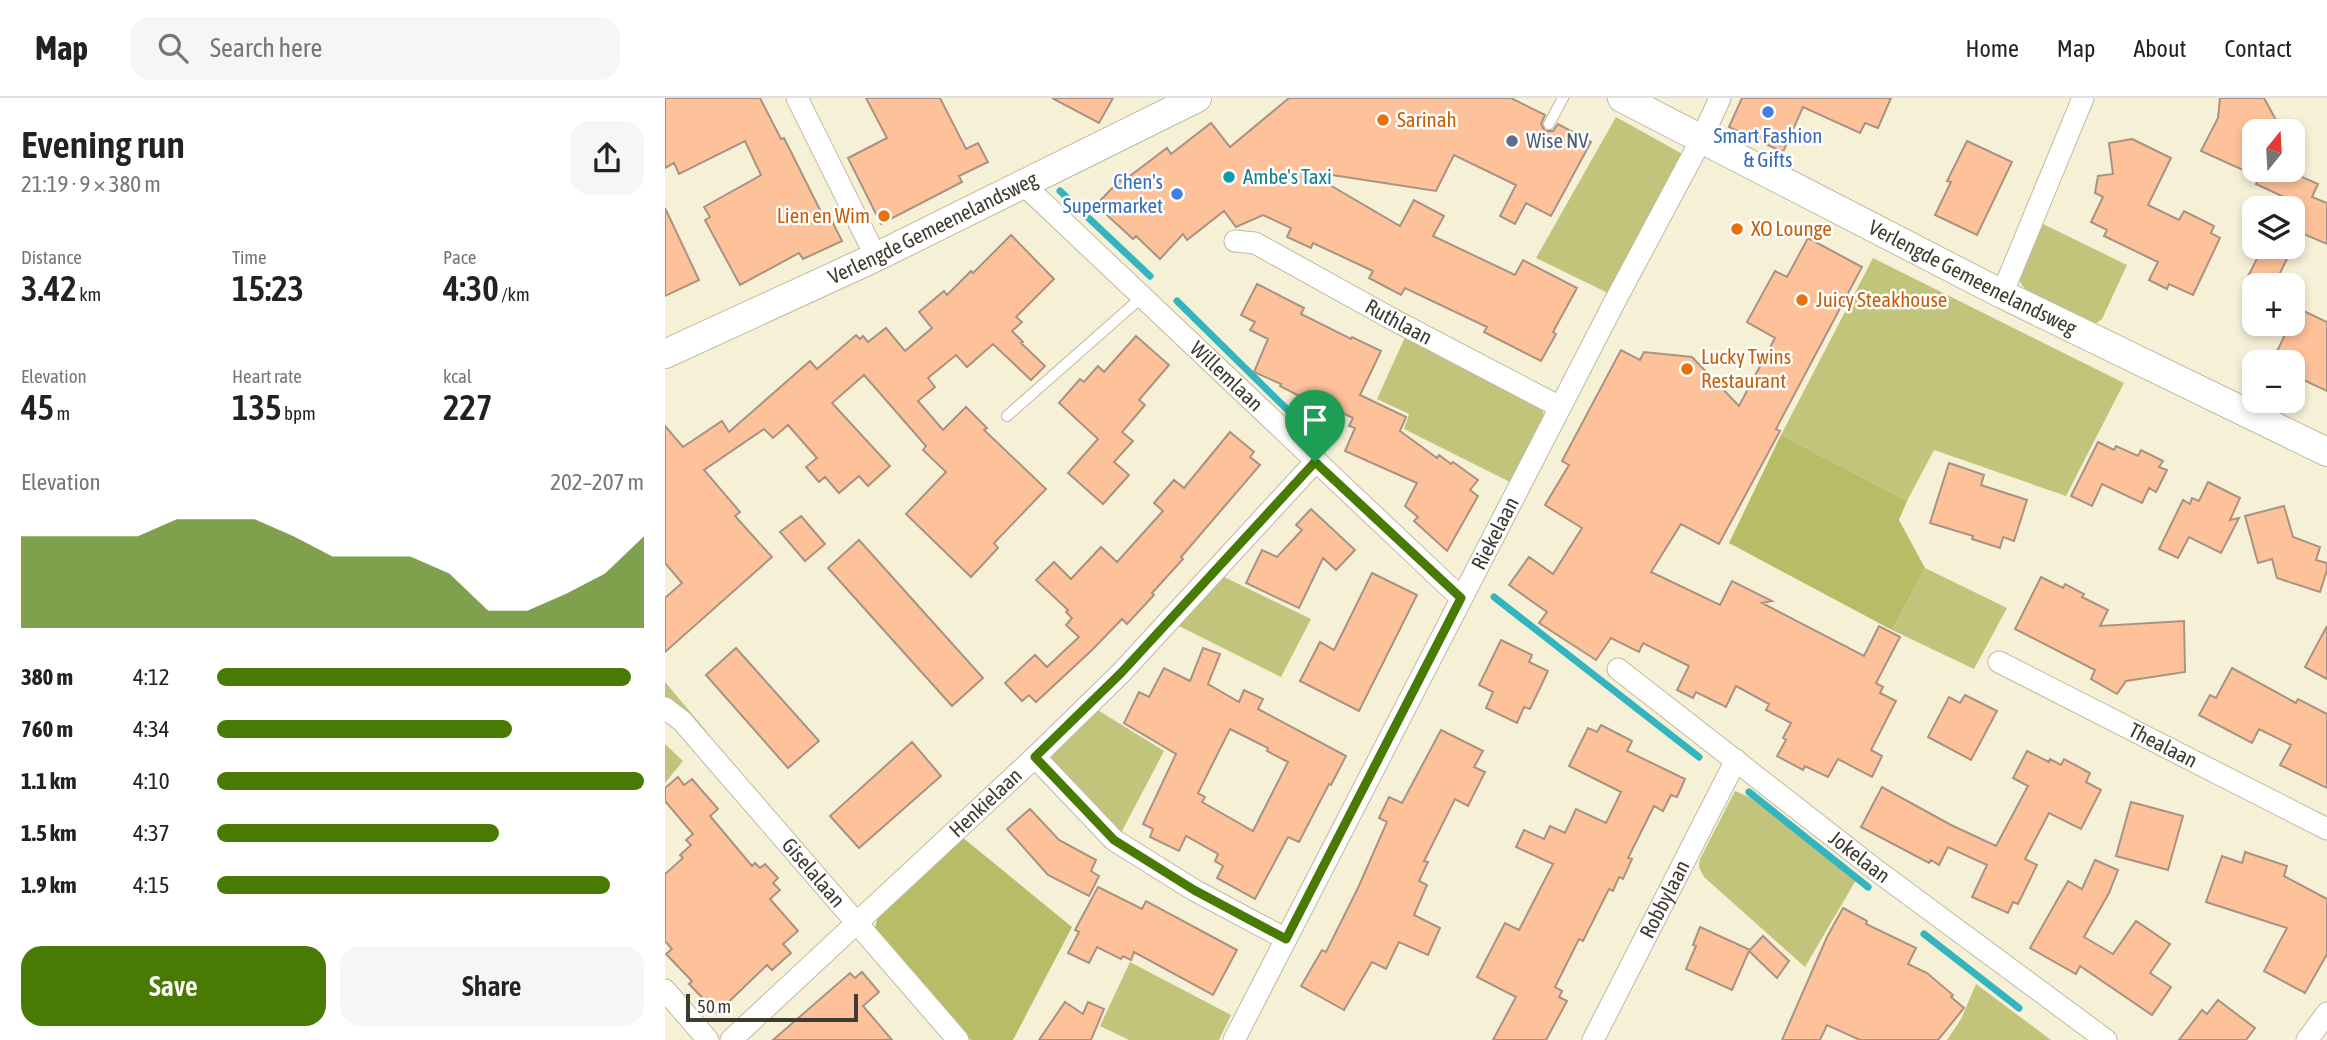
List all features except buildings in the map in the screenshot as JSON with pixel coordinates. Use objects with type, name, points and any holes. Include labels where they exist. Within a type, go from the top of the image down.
[{"type":"street","points":[[797,98],[876,257]]},
{"type":"street","name":"Verlengde Gemeenelandsweg","points":[[665,354],[876,257],[1196,98]]},
{"type":"street","name":"Verlengde Gemeenelandsweg","points":[[1622,98],[2002,294],[2327,452]]},
{"type":"street","name":"Riekelaan","points":[[1234,1040],[1560,407],[1701,140],[1720,98]]},
{"type":"street","points":[[2002,294],[2084,98]]},
{"type":"street","name":"Willemlaan","points":[[1023,184],[1461,598]]},
{"type":"street","name":"Ruthlaan","points":[[1235,241],[1255,243],[1560,407]]},
{"type":"street","name":"Henkielaan","points":[[731,1040],[857,925],[1121,673],[1315,462]]},
{"type":"street","name":"Thealaan","points":[[1999,663],[2327,829]]},
{"type":"street","name":"Jokelaan","points":[[1618,669],[1876,870],[2106,1040]]},
{"type":"street","name":"Giselalaan","points":[[665,708],[682,722],[958,1040]]},
{"type":"street","points":[[1035,757],[1114,840],[1194,890],[1286,939]]},
{"type":"street","name":"Robbylaan","points":[[1593,1040],[1737,760]]},
{"type":"street","points":[[665,990],[708,1040]]},
{"type":"street","points":[[2307,1040],[2327,1013]]},
{"type":"lane","points":[[1549,124],[1563,98]]},
{"type":"lane","points":[[1007,416],[1142,297]]},
{"type":"green space","points":[[1616,117],[1686,156],[1610,294],[1536,258]]},
{"type":"green space","points":[[2039,222],[2127,265],[2102,319],[2095,324],[2040,300],[2023,286],[2018,278]]},
{"type":"green space","points":[[1873,258],[2124,383],[2066,496],[1934,450],[1907,501],[1781,435]]},
{"type":"green space","points":[[1406,335],[1542,408],[1544,416],[1510,482],[1404,429],[1409,414],[1377,399]]},
{"type":"green space","points":[[1781,435],[1907,501],[1899,520],[1925,568],[1892,630],[1729,543]]},
{"type":"green space","points":[[1925,568],[2007,608],[1974,669],[1892,630]]},
{"type":"green space","points":[[1224,577],[1311,619],[1281,677],[1177,625]]},
{"type":"green space","points":[[665,682],[708,733],[665,697]]},
{"type":"green space","points":[[1096,709],[1164,751],[1120,835],[1052,766],[1049,755]]},
{"type":"green space","points":[[665,744],[683,761],[665,783]]},
{"type":"green space","points":[[1735,791],[1751,798],[1856,880],[1805,967],[1704,877],[1699,867],[1700,859]]},
{"type":"green space","points":[[962,837],[1072,927],[1013,1040],[971,1040],[875,928],[879,912]]},
{"type":"green space","points":[[1130,962],[1231,1015],[1219,1040],[1129,1040],[1100,1026]]},
{"type":"green space","points":[[1976,984],[2051,1040],[1947,1040],[1961,1019]]},
{"type":"waterway","points":[[1060,191],[1150,276]]},
{"type":"waterway","points":[[1177,301],[1312,434]]},
{"type":"waterway","points":[[1494,597],[1699,757]]},
{"type":"waterway","points":[[1749,792],[1868,887]]},
{"type":"waterway","points":[[1924,934],[2019,1008]]},
{"type":"place","name":"Smart Fashion & Gifts","points":[[1768,112]]},
{"type":"place","name":"Sarinah","points":[[1383,120]]},
{"type":"place","name":"Wise NV","points":[[1512,141]]},
{"type":"place","name":"Ambe's Taxi","points":[[1229,177]]},
{"type":"place","name":"Chen's Supermarket","points":[[1177,194]]},
{"type":"place","name":"Lien en Wim","points":[[884,216]]},
{"type":"place","name":"XO Lounge","points":[[1737,229]]},
{"type":"place","name":"Juicy Steakhouse","points":[[1802,300]]},
{"type":"place","name":"Lucky Twins Restaurant","points":[[1687,369]]},
{"type":"route","points":[[1315,462],[1461,598],[1286,939],[1194,890],[1114,840],[1035,757],[1121,673],[1315,462]]}]
